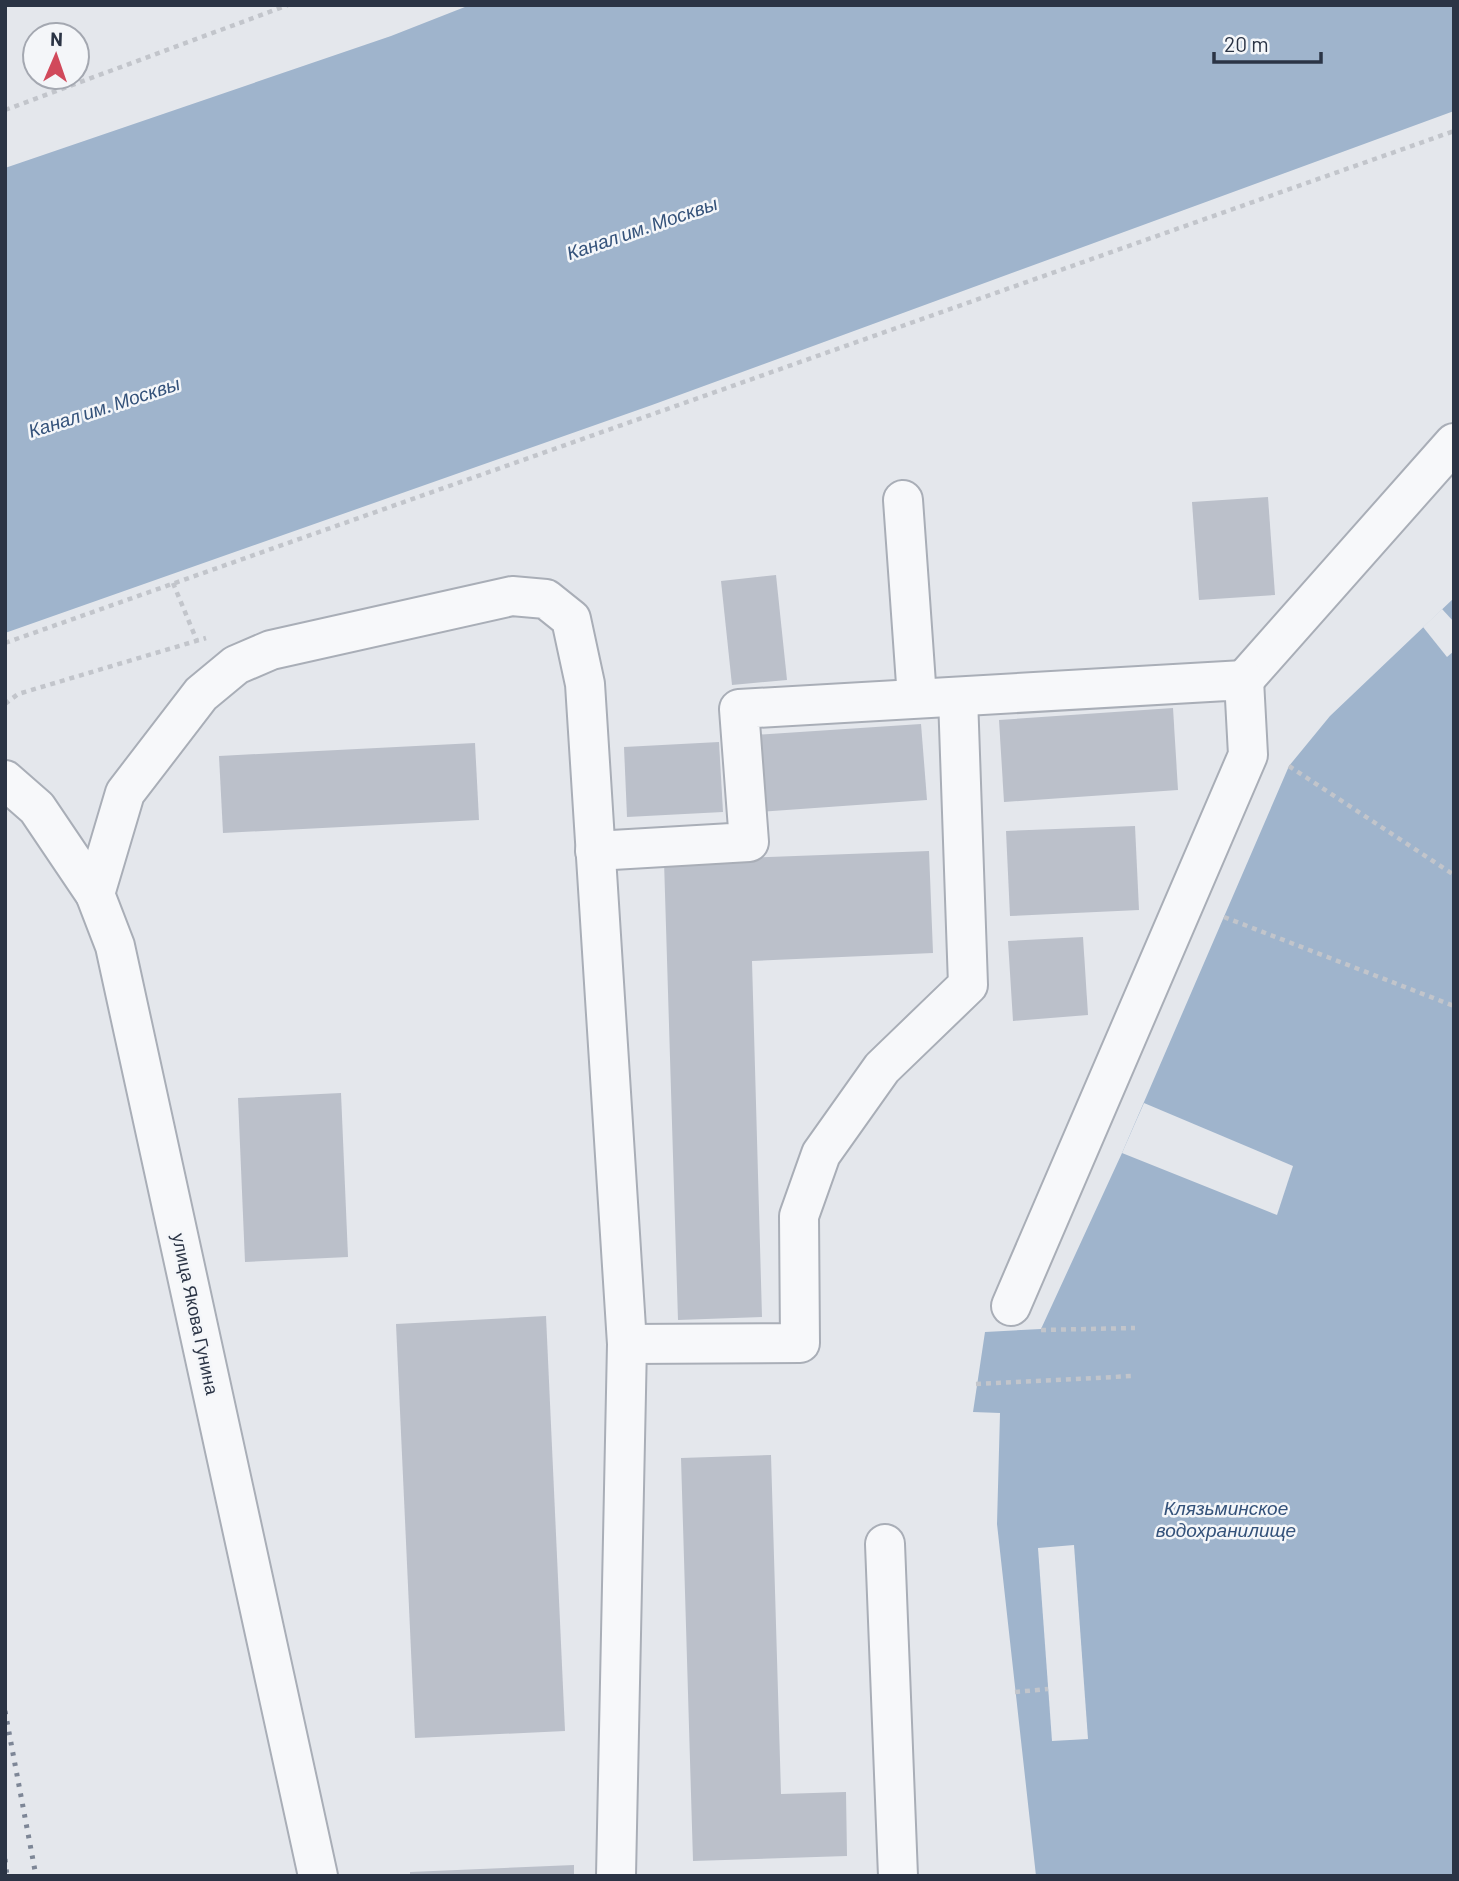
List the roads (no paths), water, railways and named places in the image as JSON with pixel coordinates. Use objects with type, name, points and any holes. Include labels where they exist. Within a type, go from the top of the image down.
[{"type":"street","points":[[1011,1306],[1248,755],[1244,680],[1454,443]]},
{"type":"street","points":[[903,500],[917,698]]},
{"type":"street","points":[[95,894],[125,793],[201,694],[236,665],[271,650],[512,596],[546,599],[571,619],[585,684],[627,1345],[616,1876]]},
{"type":"street","points":[[595,850],[749,842],[739,709],[1244,680]]},
{"type":"street","points":[[627,1345],[800,1343],[799,1216],[821,1154],[882,1068],[968,985],[958,697]]},
{"type":"street","name":"улица Якова Гунина","points":[[7,781],[37,808],[95,894],[115,946],[318,1876]]},
{"type":"street","points":[[885,1544],[898,1876]]},
{"type":"water","name":"Канал им. Москвы","points":[[470,5],[1454,5],[1454,111],[652,405],[5,633],[5,168],[391,36]]},
{"type":"water","name":"Клязьминское водохранилище","points":[[1454,598],[1454,1876],[1036,1876],[997,1524],[1000,1413],[973,1412],[985,1332],[1041,1329],[1122,1153],[1289,766],[1330,716]]},
{"type":"railway","points":[[5,1711],[36,1876]]},
{"type":"railway","points":[[5,1859],[7,1876]]}]
